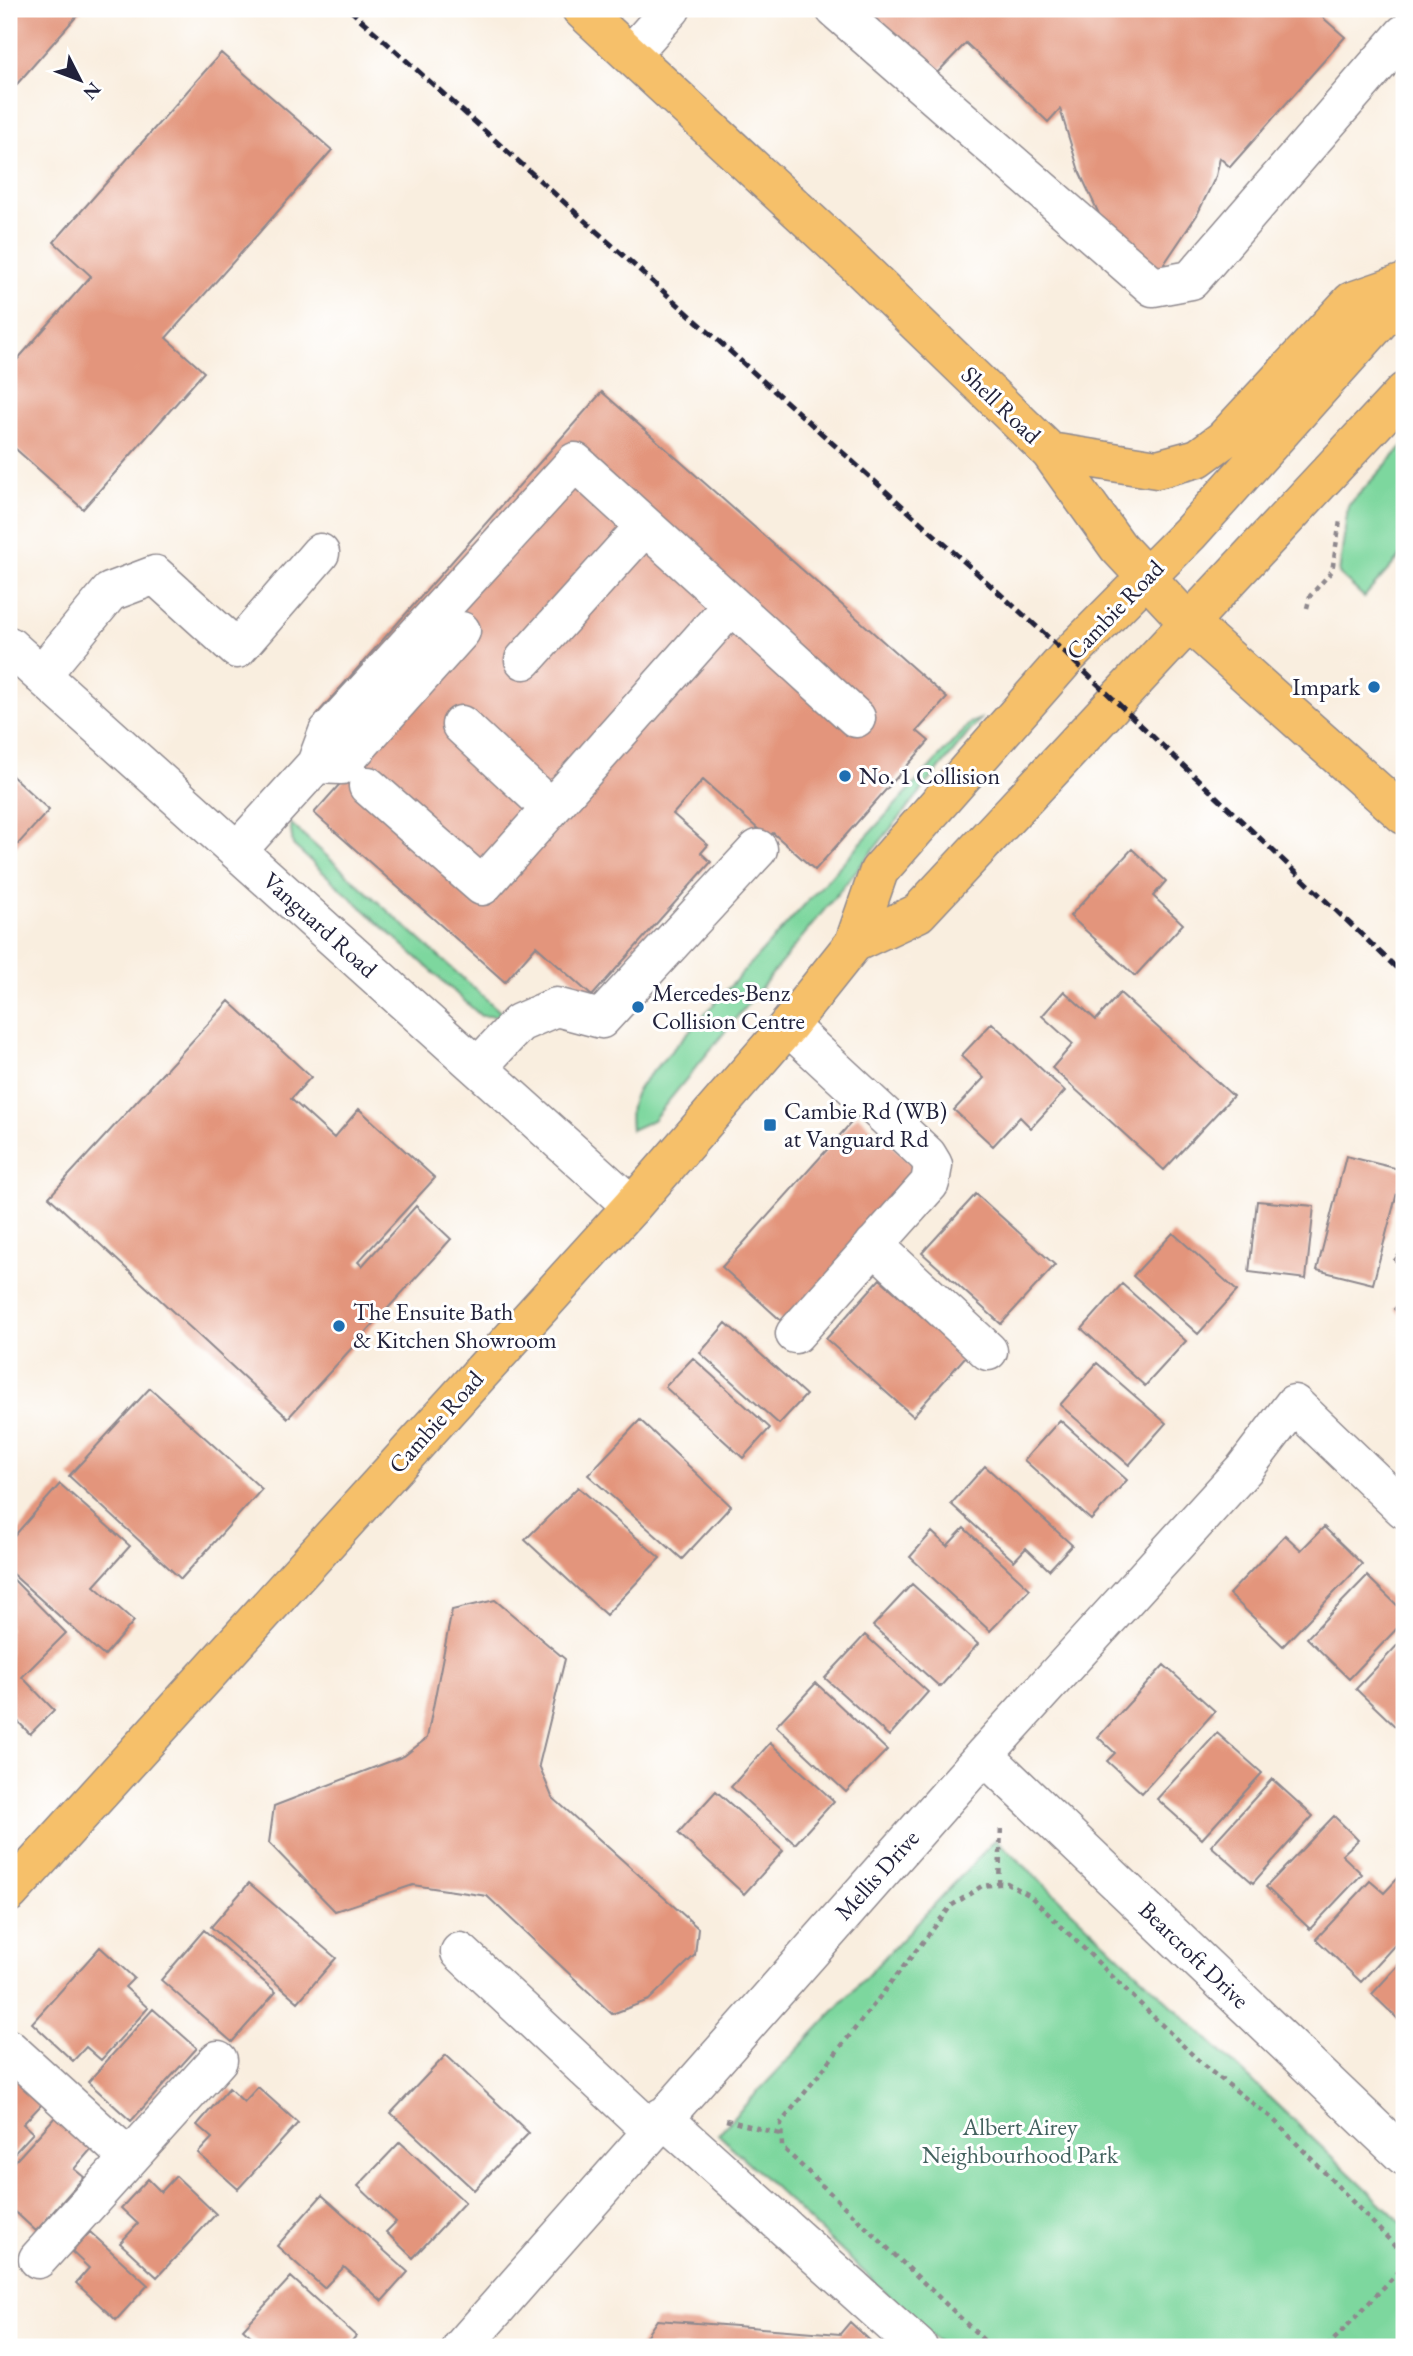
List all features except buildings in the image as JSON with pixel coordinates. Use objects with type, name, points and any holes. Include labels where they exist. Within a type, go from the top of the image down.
[{"type":"main road","name":"Shell Road","points":[[581,9],[855,262],[1050,452],[1118,547],[1188,622],[1404,815]]},
{"type":"main road","points":[[1050,452],[1157,469],[1198,458],[1224,439],[1352,300],[1404,283]]},
{"type":"main road","name":"Cambie Road","points":[[9,1893],[632,1206],[788,1026],[854,943],[879,871],[1068,656],[1190,533],[1404,294]]},
{"type":"main road","name":"Cambie Road","points":[[854,943],[918,913],[1404,392]]},
{"type":"street","points":[[631,54],[671,9]]},
{"type":"street","points":[[835,9],[1153,287],[1191,280],[1404,34]]},
{"type":"street","points":[[1390,9],[1404,27]]},
{"type":"street","points":[[237,851],[316,764],[328,732],[575,462],[856,718]]},
{"type":"street","points":[[524,660],[645,526]]},
{"type":"street","points":[[41,674],[110,592],[155,575],[237,649],[320,553]]},
{"type":"street","points":[[368,786],[482,886],[732,605]]},
{"type":"street","points":[[316,764],[341,765],[461,631]]},
{"type":"street","name":"Vanguard Road","points":[[9,646],[632,1206]]},
{"type":"street","points":[[461,725],[550,808]]},
{"type":"street","points":[[478,1067],[519,1023],[556,1007],[601,1019],[758,849]]},
{"type":"street","points":[[788,1026],[918,1146],[933,1165],[930,1183],[795,1334]]},
{"type":"street","points":[[874,1245],[988,1351]]},
{"type":"street","name":"Mellis Drive","points":[[462,2347],[984,1755],[1245,1468],[1294,1404],[1404,1509]]},
{"type":"street","name":"Bearcroft Drive","points":[[984,1755],[1404,2156]]},
{"type":"street","points":[[460,1952],[918,2347]]},
{"type":"street","points":[[9,2049],[130,2158]]},
{"type":"street","points":[[38,2259],[218,2060]]},
{"type":"path","points":[[1307,608],[1310,596],[1332,571],[1341,516]]},
{"type":"path","points":[[999,1884],[1001,1820]]},
{"type":"path","points":[[991,2347],[782,2147],[780,2134],[781,2123],[800,2096],[951,1906],[982,1886],[1007,1883],[1029,1895],[1204,2066],[1273,2119],[1404,2255]]},
{"type":"path","points":[[720,2119],[780,2134]]},
{"type":"path","points":[[1327,2347],[1404,2266]]},
{"type":"green space","points":[[1404,445],[1404,552],[1364,597],[1339,574],[1348,506]]},
{"type":"green space","points":[[980,719],[653,1120],[631,1130],[631,1105],[643,1082],[970,723]]},
{"type":"green space","points":[[290,823],[505,1016],[481,1016],[293,845]]},
{"type":"green space","name":"Albert Airey Neighbourhood Park","points":[[996,1839],[1404,2225],[1404,2347],[943,2347],[718,2134]]},
{"type":"railway","points":[[349,9],[1047,636],[1404,975]]},
{"type":"place","name":"Impark","points":[[1374,687]]},
{"type":"place","name":"No. 1 Collision","points":[[845,776]]},
{"type":"place","name":"Mercedes-Benz Collision Centre","points":[[638,1007]]},
{"type":"place","name":"Cambie Rd (WB) at Vanguard Rd","points":[[770,1125]]},
{"type":"place","name":"The Ensuite Bath & Kitchen Showroom","points":[[339,1326]]}]
